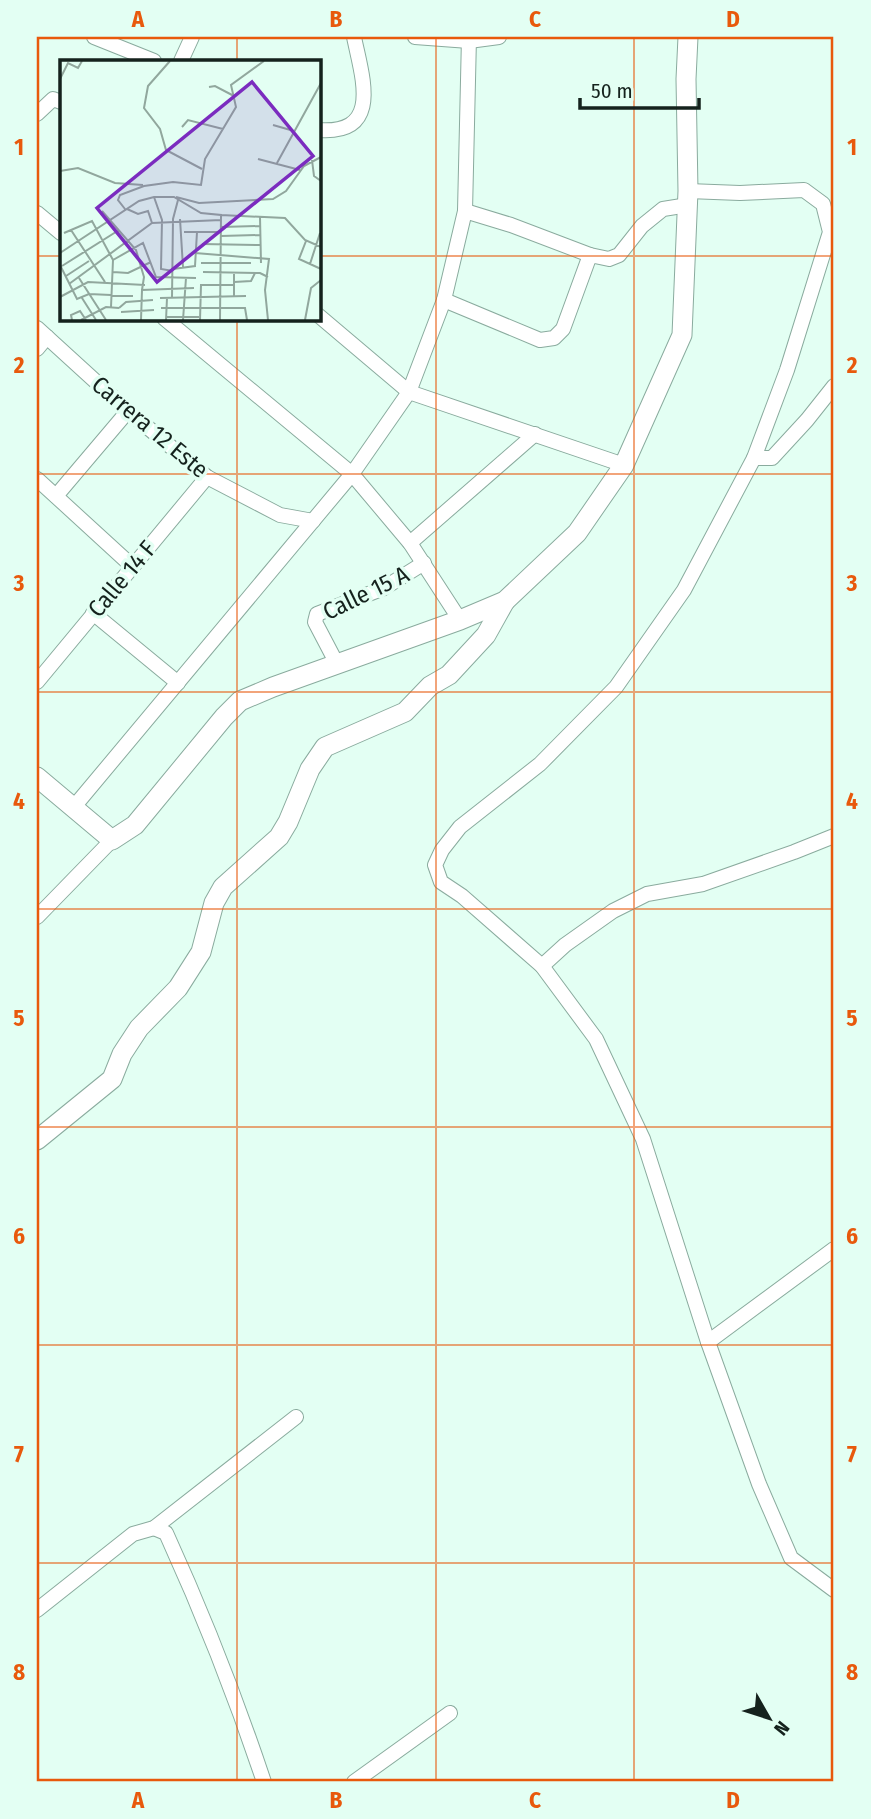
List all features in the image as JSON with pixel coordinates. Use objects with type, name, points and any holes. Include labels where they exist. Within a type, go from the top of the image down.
[{"type":"main road","points":[[37,1140],[112,1079],[122,1054],[139,1028],[178,988],[201,952],[214,903],[223,887],[279,837],[310,769],[325,747],[405,712],[430,686],[449,675],[486,635],[505,601],[577,533],[624,465],[682,335],[688,198],[688,37]]},
{"type":"main road","points":[[37,777],[112,840],[135,825],[240,701],[505,601]]},
{"type":"street","points":[[94,37],[152,60]]},
{"type":"street","points":[[181,60],[192,37]]},
{"type":"street","points":[[320,130],[338,132],[354,123],[360,113],[365,94],[354,37]]},
{"type":"street","points":[[415,37],[499,37]]},
{"type":"street","points":[[73,808],[352,474],[409,392],[444,300],[465,211],[469,39]]},
{"type":"street","points":[[37,114],[52,99],[60,102]]},
{"type":"street","points":[[465,211],[590,255],[609,259],[619,255],[642,226],[663,209],[688,198],[804,190],[823,204],[830,232],[787,370],[754,458],[684,590],[616,687],[540,764],[460,827],[442,850],[435,865],[441,882],[463,896],[542,966],[596,1039],[643,1139],[708,1342],[759,1484],[791,1558],[834,1590]]},
{"type":"street","points":[[37,213],[60,232]]},
{"type":"street","points":[[444,300],[540,340],[554,338],[563,330],[590,255]]},
{"type":"street","points":[[320,317],[409,392],[624,465]]},
{"type":"street","points":[[166,320],[352,474],[410,542],[460,620]]},
{"type":"street","name":"Carrera 12 Este","points":[[40,338],[207,477],[280,514],[313,521]]},
{"type":"street","points":[[754,458],[772,458],[834,386]]},
{"type":"street","points":[[56,496],[128,411]]},
{"type":"street","points":[[410,542],[536,434]]},
{"type":"street","name":"Calle 14 F","points":[[37,682],[207,477]]},
{"type":"street","points":[[37,479],[132,566]]},
{"type":"street","name":"Calle 15 A","points":[[337,664],[315,622],[317,614],[384,588],[424,563]]},
{"type":"street","points":[[93,613],[178,684]]},
{"type":"street","points":[[542,966],[565,945],[613,911],[647,894],[703,884],[834,836]]},
{"type":"street","points":[[37,917],[112,840]]},
{"type":"street","points":[[708,1342],[834,1249]]},
{"type":"street","points":[[37,1610],[133,1534],[154,1528],[296,1417]]},
{"type":"street","points":[[154,1528],[166,1533],[187,1579],[247,1731],[264,1782]]},
{"type":"street","points":[[354,1782],[450,1713]]}]
